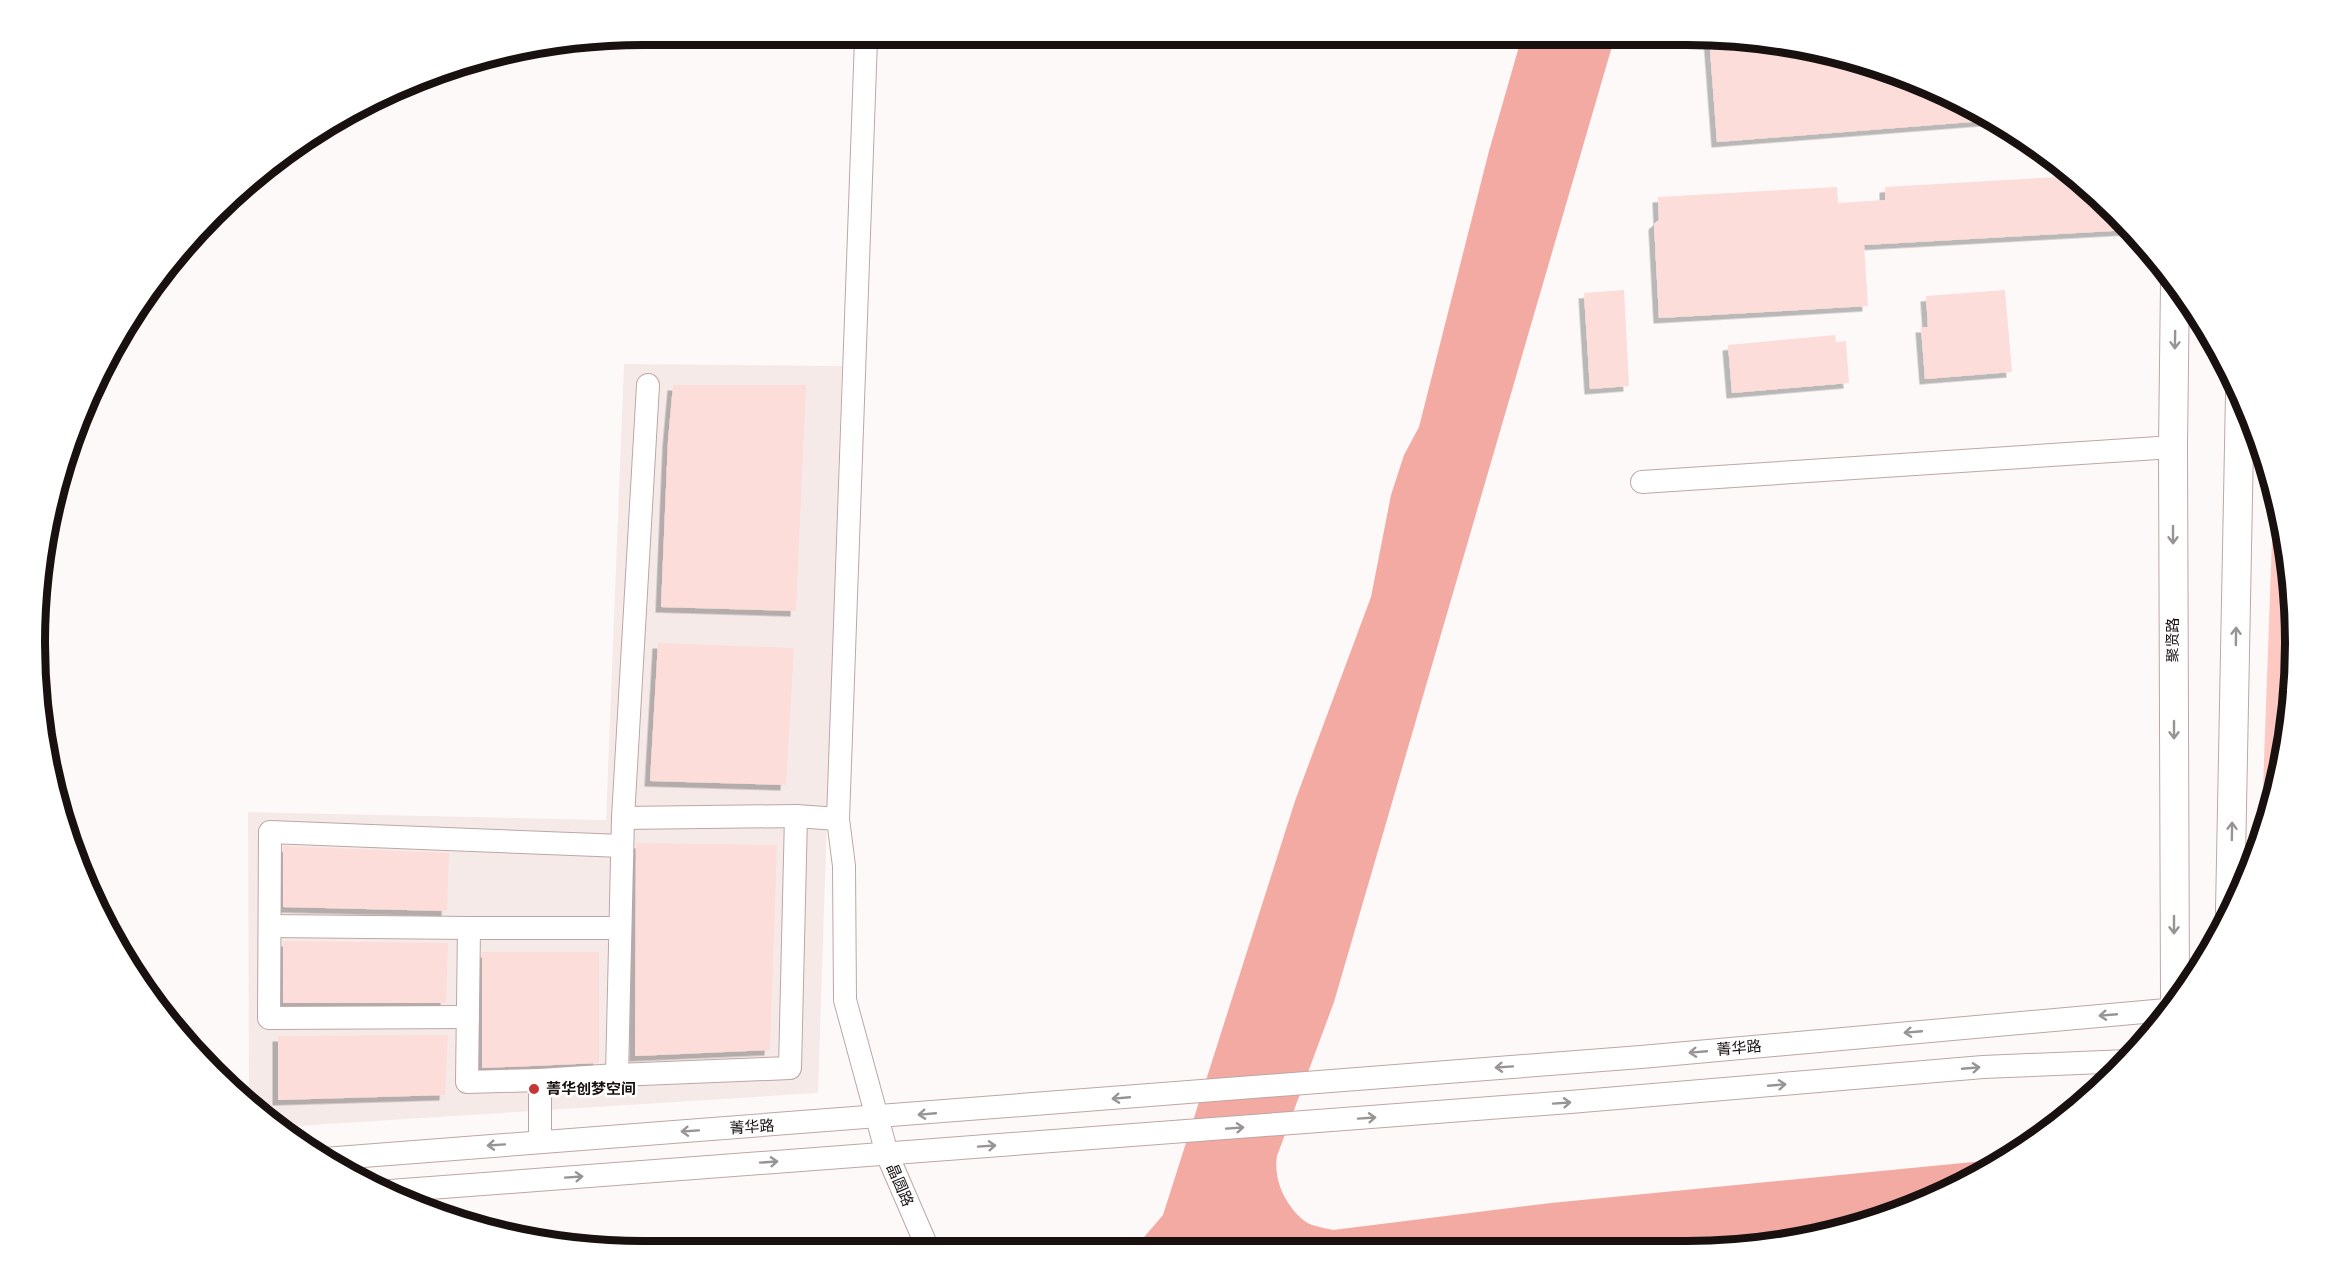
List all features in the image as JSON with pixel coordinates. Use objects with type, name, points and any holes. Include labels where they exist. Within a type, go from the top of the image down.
[{"type":"main road","name":"聚贤路","points":[[2175,298],[2173,447],[2175,988]]},
{"type":"main road","points":[[2231,890],[2250,445]]},
{"type":"street","name":"晶圆路","points":[[866,45],[838,819],[844,866],[845,1000],[887,1154],[925,1241]]},
{"type":"street","points":[[617,1075],[623,818],[648,385]]},
{"type":"street","points":[[1642,482],[2173,447]]},
{"type":"street","points":[[469,927],[468,1082],[790,1068],[796,816]]},
{"type":"street","points":[[623,818],[796,816],[838,819]]},
{"type":"street","points":[[468,1017],[269,1018],[270,832],[622,846]]},
{"type":"street","points":[[270,926],[620,928]]},
{"type":"street","name":"菁华路","points":[[339,1158],[878,1118],[1641,1057],[2158,1011]]},
{"type":"street","points":[[403,1190],[1309,1122],[1983,1067],[2114,1062]]},
{"type":"street","points":[[540,1080],[540,1142]]},
{"type":"shaded area","points":[[1519,45],[1612,45],[1334,1002],[1277,1156],[1279,1183],[1287,1201],[1306,1222],[1333,1230],[1551,1203],[1986,1161],[1916,1195],[1842,1221],[1804,1230],[1726,1240],[1141,1241],[1163,1215],[1295,801],[1371,597],[1391,495],[1404,455],[1419,427],[1489,151]]},
{"type":"shaded area","name":"菁华创梦空间","points":[[624,364],[842,366],[818,1093],[292,1126],[249,1093],[248,812],[606,820]]},
{"type":"shaded area","points":[[2274,529],[2284,604],[2284,682],[2274,760],[2262,806],[2272,539]]},
{"type":"building","points":[[1710,46],[1765,50],[1842,65],[1916,91],[1979,121],[1717,142]]},
{"type":"building","points":[[2061,177],[2120,231],[1864,245],[1868,306],[1659,318],[1654,224],[1659,220],[1658,197],[1837,187],[1838,203],[1885,200],[1885,187]]},
{"type":"building","points":[[1624,290],[1629,386],[1590,389],[1584,293]]},
{"type":"building","points":[[2005,290],[2012,372],[1925,379],[1921,327],[1928,327],[1926,296]]},
{"type":"building","points":[[1835,335],[1836,342],[1846,341],[1849,383],[1732,393],[1728,345]]},
{"type":"building","points":[[673,385],[806,385],[796,611],[661,607],[668,441]]},
{"type":"building","points":[[658,643],[794,648],[786,785],[650,781]]},
{"type":"building","points":[[636,843],[777,845],[770,1050],[635,1056]]},
{"type":"building","points":[[283,846],[449,853],[447,911],[283,907]]},
{"type":"building","points":[[283,941],[448,943],[446,1003],[283,1003]]},
{"type":"building","points":[[482,952],[599,952],[599,1063],[482,1068]]},
{"type":"building","points":[[448,1035],[445,1095],[278,1100],[278,1036]]},
{"type":"place","name":"菁华创梦空间","points":[[534,1089]]}]
